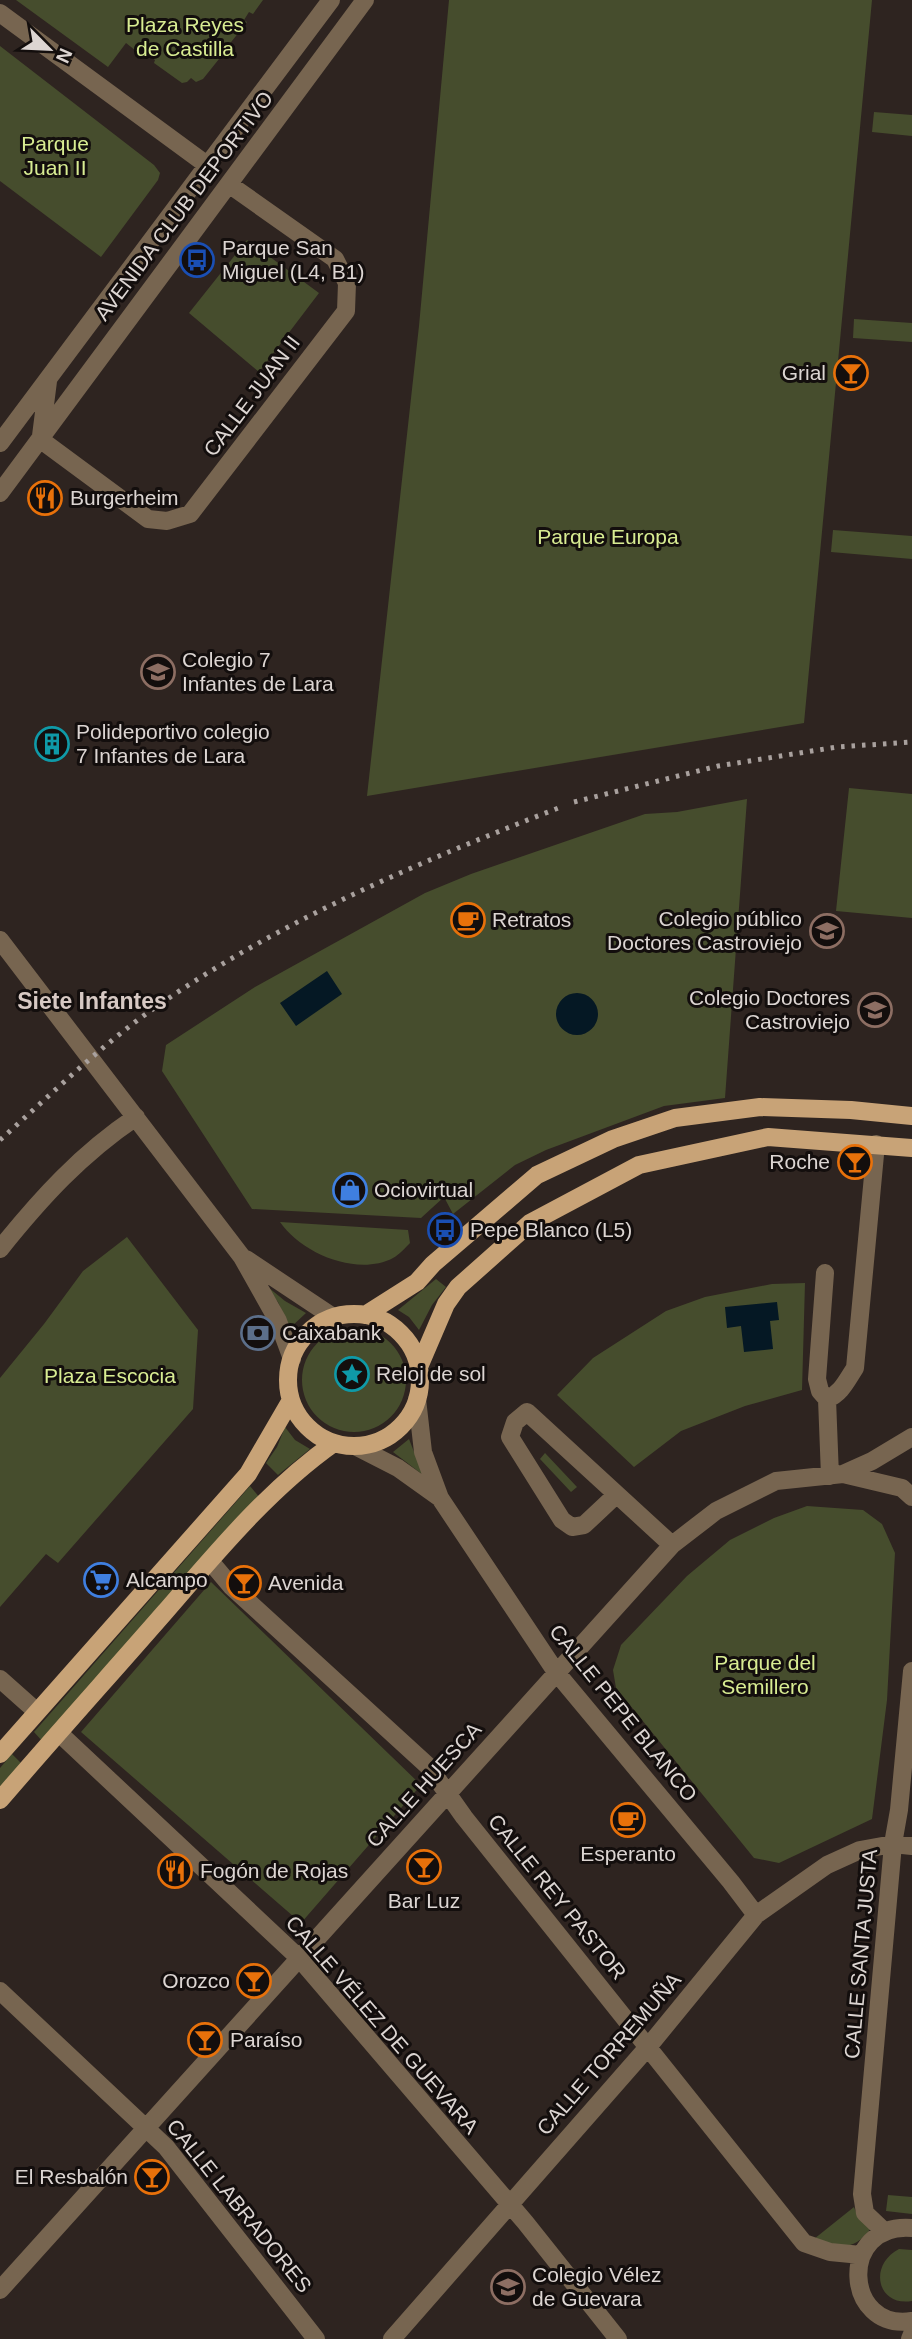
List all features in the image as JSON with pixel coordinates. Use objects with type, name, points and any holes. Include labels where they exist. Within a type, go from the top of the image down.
[{"type":"main road","points":[[365,1315],[417,1282],[433,1264],[537,1175],[613,1139],[676,1118],[760,1107],[851,1110],[912,1116]]},
{"type":"main road","points":[[419,1367],[446,1304],[458,1287],[530,1223],[639,1165],[768,1137],[912,1148]]},
{"type":"main road","points":[[349,1314],[365,1315],[381,1319],[406,1338],[414,1352],[421,1378],[418,1399],[408,1418],[394,1433],[376,1443],[355,1447],[334,1443],[307,1427],[291,1400],[288,1379],[298,1345],[308,1333],[333,1318],[349,1314]]},
{"type":"main road","points":[[0,1754],[248,1474],[291,1400]]},
{"type":"main road","points":[[0,1800],[270,1496],[307,1462],[334,1443]]},
{"type":"street","name":"AVENIDA CLUB DEPORTIVO","points":[[0,443],[7,418],[48,379],[331,0]]},
{"type":"street","name":"AVENIDA CLUB DEPORTIVO","points":[[0,493],[365,0]]},
{"type":"street","points":[[0,13],[208,165]]},
{"type":"street","name":"CALLE JUAN II","points":[[41,440],[148,519],[167,521],[190,514],[346,311],[347,283],[335,259],[316,243],[230,185]]},
{"type":"street","points":[[41,440],[48,379]]},
{"type":"street","points":[[0,940],[242,1257],[278,1321],[292,1359]]},
{"type":"street","points":[[0,1249],[74,1165],[108,1136],[136,1117]]},
{"type":"street","points":[[827,1399],[831,1399],[842,1388],[855,1368],[876,1144]]},
{"type":"street","points":[[242,1257],[333,1318]]},
{"type":"street","points":[[825,1273],[817,1379],[820,1391],[827,1399],[836,1475]]},
{"type":"street","name":"CALLE PEPE BLANCO","points":[[418,1399],[423,1452],[440,1499],[556,1672],[756,1915]]},
{"type":"street","points":[[616,1496],[584,1525],[572,1527],[562,1520],[510,1437],[515,1422],[527,1412],[672,1545]]},
{"type":"street","name":"CALLE HUESCA","points":[[0,2290],[672,1545],[716,1511],[776,1481],[836,1475],[872,1461],[912,1437]]},
{"type":"street","name":"CALLE PEPE BLANCO","points":[[355,1447],[398,1468],[440,1499]]},
{"type":"street","name":"CALLE HUESCA","points":[[836,1475],[902,1488],[912,1497]]},
{"type":"street","name":"CALLE REY PASTOR","points":[[210,1561],[231,1586],[428,1766],[464,1817],[804,2243],[830,2252],[861,2255]]},
{"type":"street","name":"CALLE SANTA JUSTA","points":[[885,2232],[865,2213],[862,2194],[893,1844],[908,1730],[912,1671]]},
{"type":"street","points":[[0,1679],[36,1711]]},
{"type":"street","name":"CALLE VÉLEZ DE GUEVARA","points":[[59,1733],[299,1958],[618,2339]]},
{"type":"street","name":"CALLE TORREMUÑA","points":[[391,2339],[510,2207],[648,2047],[756,1915],[827,1865],[860,1850],[893,1844],[912,1846]]},
{"type":"street","name":"CALLE LABRADORES","points":[[0,1991],[166,2147],[316,2339]]},
{"type":"street","points":[[912,2228],[894,2229],[875,2237],[861,2255],[858,2268],[861,2295],[869,2306],[879,2315],[891,2320],[912,2320]]},
{"type":"street","points":[[910,2339],[912,2334]]},
{"type":"green space","name":"Plaza Reyes de Castilla","points":[[16,0],[263,0],[253,14],[249,12],[244,20],[247,22],[228,46],[225,45],[221,51],[223,54],[203,79],[196,82],[191,78],[182,83],[154,63],[155,60],[148,55],[145,58],[126,43],[108,67]]},
{"type":"green space","name":"Parque Europa","points":[[449,0],[872,0],[804,723],[367,796],[419,326]]},
{"type":"green space","name":"Parque Juan II","points":[[0,46],[154,165],[160,173],[158,180],[101,257],[0,181]]},
{"type":"green space","points":[[874,112],[912,115],[912,136],[872,132]]},
{"type":"green space","points":[[247,240],[319,293],[259,372],[189,313]]},
{"type":"green space","points":[[854,319],[912,323],[912,342],[853,338]]},
{"type":"green space","points":[[833,530],[912,536],[912,559],[831,552]]},
{"type":"green space","points":[[849,788],[912,794],[912,918],[836,911]]},
{"type":"green space","points":[[747,799],[725,1098],[664,1106],[546,1150],[515,1165],[453,1214],[444,1197],[421,1218],[252,1209],[162,1071],[166,1045],[255,987],[425,893],[471,874],[645,814],[677,812]]},
{"type":"green space","points":[[280,1222],[408,1230],[410,1243],[395,1257],[379,1263],[347,1263],[315,1252],[289,1233]]},
{"type":"green space","name":"Plaza Escocia","points":[[127,1237],[198,1330],[193,1409],[58,1563],[46,1554],[0,1607],[0,1378],[83,1271]]},
{"type":"green space","points":[[436,1279],[446,1287],[432,1305],[419,1330],[409,1317],[398,1310]]},
{"type":"green space","points":[[263,1283],[285,1301],[306,1313],[290,1328],[278,1302]]},
{"type":"green space","points":[[805,1283],[802,1390],[745,1406],[681,1431],[634,1467],[557,1395],[593,1358],[666,1311],[705,1297],[772,1284]]},
{"type":"green space","points":[[354,1328],[374,1332],[391,1343],[402,1360],[406,1380],[402,1400],[391,1417],[374,1428],[354,1432],[334,1428],[317,1417],[306,1400],[302,1380],[306,1360],[317,1343],[334,1332]]},
{"type":"green space","points":[[285,1427],[295,1440],[310,1449],[278,1475],[266,1463],[277,1447]]},
{"type":"green space","points":[[409,1439],[423,1475],[393,1452]]},
{"type":"green space","points":[[545,1453],[577,1487],[571,1492],[540,1459]]},
{"type":"green space","points":[[250,1486],[260,1498],[43,1742],[34,1732]]},
{"type":"green space","name":"Parque del Semillero","points":[[807,1506],[863,1510],[882,1524],[895,1553],[887,1700],[872,1819],[779,1863],[754,1858],[616,1688],[613,1670],[621,1645],[687,1576],[730,1540],[774,1518]]},
{"type":"green space","points":[[211,1582],[421,1785],[301,1923],[81,1732]]},
{"type":"green space","points":[[12,1754],[22,1764],[0,1790],[0,1768]]},
{"type":"green space","points":[[888,2195],[912,2197],[912,2214],[886,2211]]},
{"type":"green space","points":[[854,2207],[857,2215],[871,2228],[858,2241],[852,2245],[838,2246],[814,2239]]},
{"type":"green space","points":[[899,2249],[912,2250],[912,2301],[891,2298],[881,2283],[883,2265],[889,2256]]},
{"type":"water","points":[[327,971],[342,994],[296,1026],[280,1003]]},
{"type":"water","points":[[577,993],[591,1000],[598,1014],[591,1028],[577,1035],[563,1028],[556,1014],[563,1000]]},
{"type":"water","points":[[777,1302],[779,1320],[770,1321],[773,1349],[744,1352],[741,1326],[727,1328],[725,1307]]},
{"type":"railway","points":[[574,802],[718,766],[837,747],[912,742]]},
{"type":"railway","points":[[0,1140],[122,1032],[212,970],[308,916],[358,892],[561,807]]},
{"type":"place","name":"Parque San Miguel (L4, B1)","points":[[197,260]]},
{"type":"place","name":"Grial","points":[[851,373]]},
{"type":"place","name":"Burgerheim","points":[[45,498]]},
{"type":"place","name":"Colegio 7 Infantes de Lara","points":[[158,672]]},
{"type":"place","name":"Polideportivo colegio 7 Infantes de Lara","points":[[52,744]]},
{"type":"place","name":"Retratos","points":[[468,920]]},
{"type":"place","name":"Colegio público Doctores Castroviejo","points":[[827,931]]},
{"type":"place","name":"Colegio Doctores Castroviejo","points":[[875,1010]]},
{"type":"place","name":"Roche","points":[[855,1162]]},
{"type":"place","name":"Ociovirtual","points":[[350,1190]]},
{"type":"place","name":"Pepe Blanco (L5)","points":[[445,1230]]},
{"type":"place","name":"Caixabank","points":[[258,1333]]},
{"type":"place","name":"Reloj de sol","points":[[352,1374]]},
{"type":"place","name":"Alcampo","points":[[101,1580]]},
{"type":"place","name":"Avenida","points":[[244,1583]]},
{"type":"place","name":"Esperanto","points":[[628,1820]]},
{"type":"place","name":"Bar Luz","points":[[424,1867]]},
{"type":"place","name":"Fogón de Rojas","points":[[175,1871]]},
{"type":"place","name":"Orozco","points":[[254,1981]]},
{"type":"place","name":"Paraíso","points":[[205,2040]]},
{"type":"place","name":"El Resbalón","points":[[152,2177]]},
{"type":"place","name":"Colegio Vélez de Guevara","points":[[508,2287]]},
{"type":"district","name":"Siete Infantes","points":[[92,1001]]}]
